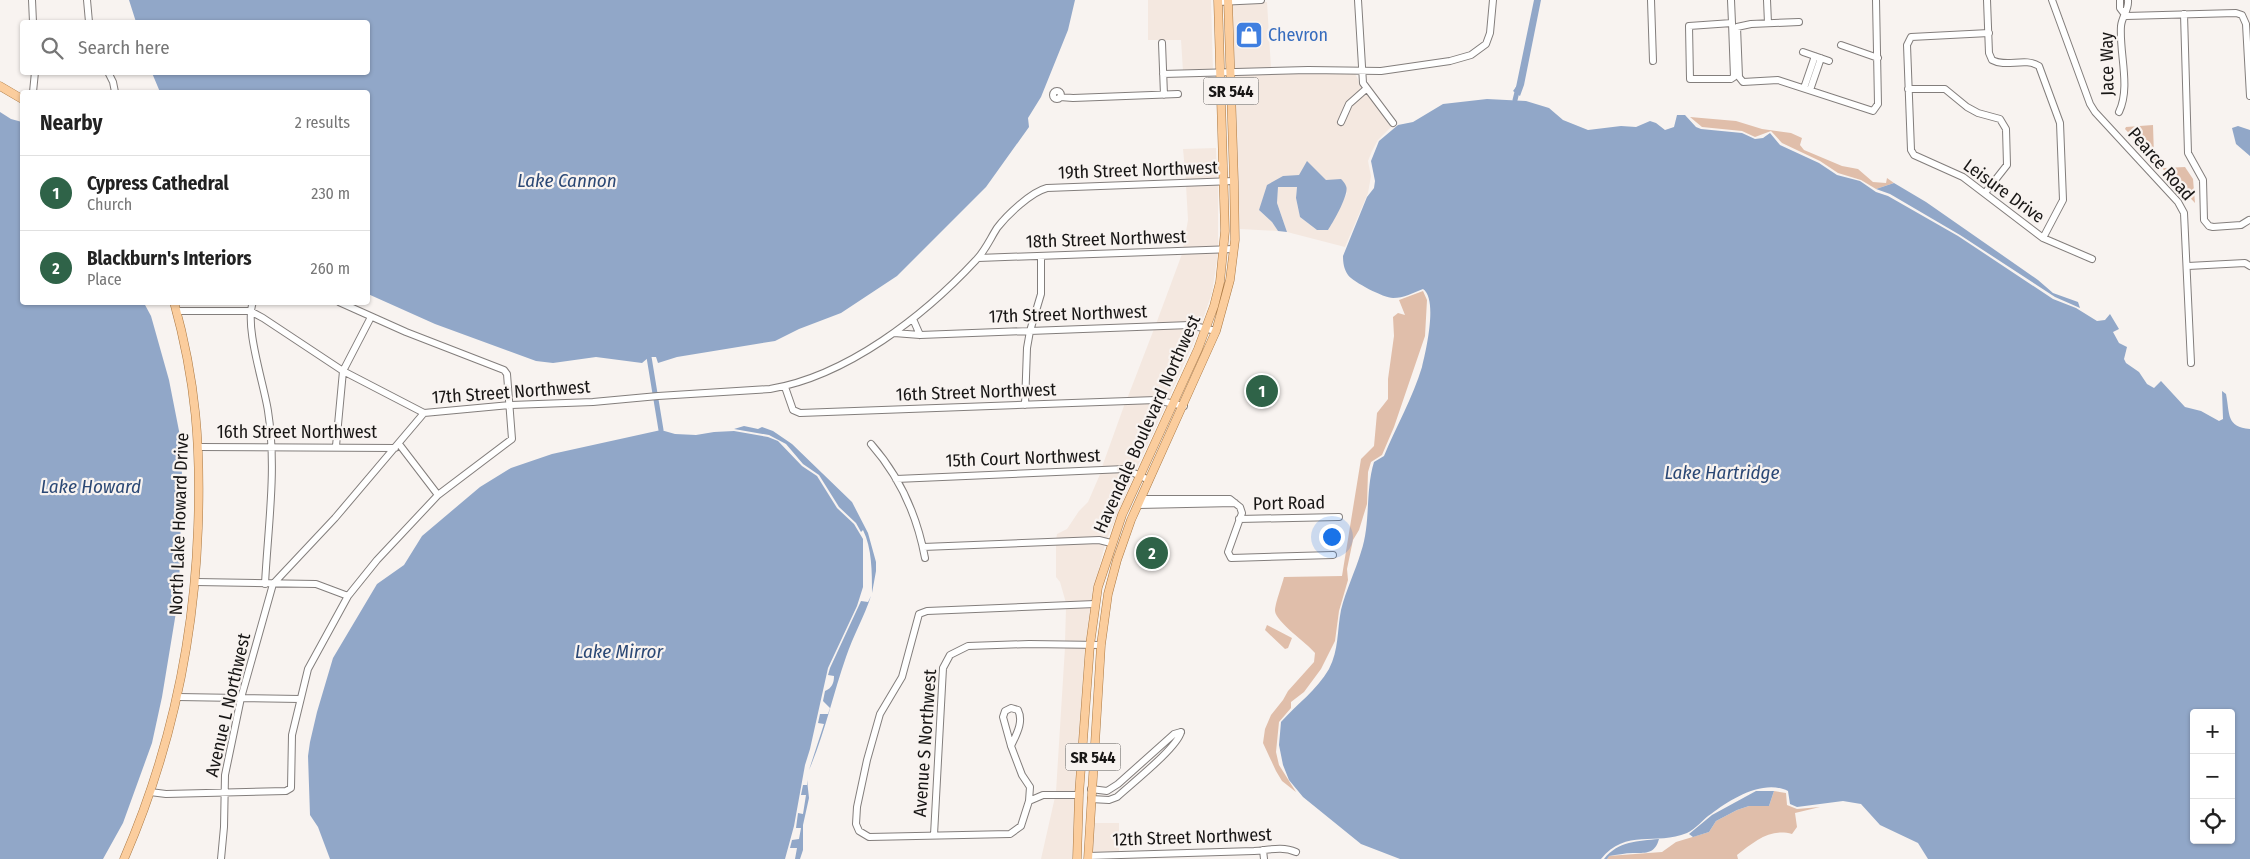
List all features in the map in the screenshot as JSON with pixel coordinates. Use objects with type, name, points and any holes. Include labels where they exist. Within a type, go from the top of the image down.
[{"type":"main road","name":"Havendale Boulevard Northwest","points":[[1077,859],[1081,762],[1095,604],[1111,543],[1206,329],[1220,282],[1224,250],[1224,182],[1218,1]]},
{"type":"main road","name":"Havendale Boulevard Northwest","points":[[1088,857],[1101,646],[1108,594],[1117,560],[1149,480],[1184,406],[1216,331],[1230,280],[1234,249],[1234,181],[1228,1]]},
{"type":"main road","points":[[0,86],[20,98]]},
{"type":"main road","name":"North Lake Howard Drive","points":[[124,859],[150,792],[178,697],[188,650],[196,582],[199,447],[190,366],[175,305]]},
{"type":"main road","points":[[1108,594],[1108,577],[1113,552],[1111,543]]},
{"type":"main road","points":[[1081,762],[1085,789],[1091,799]]},
{"type":"main road","points":[[1079,795],[1083,798],[1090,817]]},
{"type":"street","points":[[32,0],[33,20]]},
{"type":"street","points":[[87,0],[89,20]]},
{"type":"street","points":[[1218,1],[1261,0]]},
{"type":"street","points":[[1358,0],[1362,83],[1393,123]]},
{"type":"street","points":[[1164,74],[1308,70],[1360,72],[1429,66],[1465,57],[1479,51],[1488,40],[1493,0]]},
{"type":"street","points":[[1651,0],[1653,61]]},
{"type":"street","points":[[1731,0],[1732,23],[1734,77],[1732,79],[1690,79],[1688,26],[1732,23]]},
{"type":"street","points":[[1767,0],[1770,23]]},
{"type":"street","points":[[1770,23],[1771,0]]},
{"type":"street","points":[[1799,22],[1742,24],[1737,27],[1739,77],[1743,82],[1778,80],[1873,111],[1878,104],[1876,0]]},
{"type":"street","points":[[1987,0],[1989,53],[1994,62],[2031,62],[2039,66],[2060,123],[2063,200],[2043,238]]},
{"type":"street","name":"Pearce Road","points":[[2052,0],[2095,112],[2181,207],[2186,221],[2190,363]]},
{"type":"street","name":"Jace Way","points":[[2120,0],[2120,8],[2126,16]]},
{"type":"street","name":"Jace Way","points":[[2119,112],[2124,100],[2121,25],[2126,16],[2128,0]]},
{"type":"street","points":[[2126,16],[2236,13],[2242,15],[2246,24],[2250,96]]},
{"type":"street","points":[[2184,14],[2188,153],[2203,180],[2204,220],[2213,228],[2241,226],[2250,220]]},
{"type":"street","name":"Leisure Drive","points":[[1989,33],[1917,36],[1911,38],[1907,45],[1910,146],[1912,153],[1957,174],[2043,238],[2092,259]]},
{"type":"street","points":[[1162,43],[1164,95]]},
{"type":"street","points":[[1841,46],[1878,58]]},
{"type":"street","points":[[1803,52],[1829,61]]},
{"type":"street","points":[[1807,89],[1818,57]]},
{"type":"street","points":[[33,90],[35,75]]},
{"type":"street","points":[[110,75],[115,90]]},
{"type":"street","points":[[1341,122],[1349,104],[1366,89]]},
{"type":"street","points":[[1908,89],[1945,89],[1967,107],[1984,115],[1996,116],[2003,121],[2007,132],[2008,161],[2005,168],[1985,193]]},
{"type":"street","points":[[1060,97],[1178,94]]},
{"type":"street","name":"19th Street Northwest","points":[[913,319],[954,283],[978,258],[998,227],[1018,207],[1033,195],[1047,188],[1234,181]]},
{"type":"street","name":"18th Street Northwest","points":[[978,258],[1234,249]]},
{"type":"street","points":[[1025,405],[1024,379],[1030,331],[1041,294],[1041,257]]},
{"type":"street","points":[[2188,266],[2244,263],[2250,266]]},
{"type":"street","points":[[253,305],[250,311],[273,446],[265,584]]},
{"type":"street","points":[[150,792],[166,794],[286,791],[289,789],[291,784],[292,735],[310,664],[348,596],[377,560],[438,495],[512,439],[511,405],[507,374],[504,370],[345,305]]},
{"type":"street","points":[[176,311],[250,311]]},
{"type":"street","name":"17th Street Northwest","points":[[250,311],[343,371],[424,413],[511,405],[593,402],[785,387],[836,367],[894,334],[913,319]]},
{"type":"street","points":[[336,446],[343,371],[371,317]]},
{"type":"street","points":[[913,319],[920,335]]},
{"type":"street","name":"17th Street Northwest","points":[[894,334],[920,335],[1178,325],[1216,331]]},
{"type":"street","name":"16th Street Northwest","points":[[785,387],[793,410],[800,413],[1156,400],[1184,406]]},
{"type":"street","points":[[273,584],[286,573],[424,413]]},
{"type":"street","points":[[871,444],[896,478],[912,511],[925,558]]},
{"type":"street","name":"16th Street Northwest","points":[[199,447],[397,446],[438,495]]},
{"type":"street","name":"15th Court Northwest","points":[[896,478],[1125,469],[1149,480]]},
{"type":"street","points":[[1140,502],[1235,503],[1241,510],[1228,552],[1229,556],[1234,558],[1334,555]]},
{"type":"street","name":"Port Road","points":[[1239,519],[1339,517]]},
{"type":"street","points":[[923,547],[1099,540],[1111,543]]},
{"type":"street","points":[[196,582],[316,584],[348,596]]},
{"type":"street","name":"Avenue L Northwest","points":[[223,858],[223,792],[241,698],[273,584]]},
{"type":"street","points":[[1030,787],[1029,801],[1020,826],[1010,834],[869,837],[859,832],[856,824],[860,789],[880,714],[902,677],[915,622],[919,614],[927,611],[1095,604]]},
{"type":"street","points":[[1090,645],[1101,646]]},
{"type":"street","name":"Avenue S Northwest","points":[[934,835],[942,668],[951,654],[968,646],[1090,645]]},
{"type":"street","points":[[178,697],[300,699]]},
{"type":"street","points":[[1011,746],[1020,726],[1021,717],[1018,710],[1010,708],[1004,711],[1003,717],[1011,746],[1022,775],[1030,787],[1043,795]]},
{"type":"street","points":[[1091,789],[1107,791],[1118,784],[1174,734],[1181,732],[1180,739],[1168,752],[1116,797],[1109,800],[1091,799]]},
{"type":"street","points":[[1029,801],[1043,795],[1079,795]]},
{"type":"street","name":"12th Street Northwest","points":[[1088,857],[1288,848],[1296,852]]},
{"type":"street","points":[[1263,850],[1264,859]]},
{"type":"shaded area","points":[[1148,0],[1211,0],[1213,70],[1183,71],[1181,40],[1148,40]]},
{"type":"shaded area","points":[[1267,2],[1271,68],[1234,69],[1232,4]]},
{"type":"shaded area","points":[[1330,72],[1355,74],[1363,88],[1344,106],[1338,123],[1343,124],[1351,105],[1366,93],[1392,126],[1378,140],[1368,161],[1371,176],[1368,193],[1345,247],[1287,232],[1277,203],[1278,187],[1297,187],[1296,198],[1300,217],[1317,230],[1342,203],[1347,193],[1326,180],[1307,162],[1299,176],[1283,176],[1259,210],[1272,222],[1278,231],[1240,229],[1234,74]]},
{"type":"shaded area","points":[[1690,117],[1736,121],[1762,129],[1791,133],[1802,138],[1800,145],[1804,150],[1842,166],[1858,169],[1873,182],[1886,183],[1887,178],[1894,183],[1876,189],[1861,180],[1838,173],[1820,161],[1782,143],[1771,131],[1755,137],[1742,131],[1702,127]]},
{"type":"shaded area","points":[[2153,125],[2154,156],[2164,168],[2185,167],[2193,179],[2195,203],[2125,129],[2126,127]]},
{"type":"shaded area","points":[[1216,148],[1217,179],[1186,181],[1183,149]]},
{"type":"shaded area","points":[[1218,184],[1218,248],[1183,249],[1188,220],[1186,185]]},
{"type":"shaded area","points":[[1218,253],[1212,293],[1201,325],[1156,324],[1182,254]]},
{"type":"shaded area","points":[[1423,291],[1427,300],[1425,336],[1394,427],[1382,455],[1371,462],[1368,472],[1367,504],[1359,530],[1353,540],[1347,569],[1348,580],[1339,611],[1335,641],[1321,669],[1304,692],[1291,702],[1291,708],[1279,722],[1276,752],[1279,765],[1296,792],[1282,781],[1263,743],[1265,729],[1271,715],[1288,691],[1314,662],[1315,653],[1277,616],[1275,611],[1276,604],[1284,577],[1342,576],[1361,459],[1374,446],[1377,413],[1388,399],[1388,379],[1394,336],[1393,317],[1398,313],[1405,315],[1399,300]]},
{"type":"shaded area","points":[[1190,328],[1199,330],[1168,400],[1156,397],[1127,399],[1154,329]]},
{"type":"shaded area","points":[[1156,402],[1166,405],[1136,470],[1125,466],[1102,467],[1125,403]]},
{"type":"shaded area","points":[[1125,471],[1134,475],[1107,539],[1056,540],[1057,534],[1067,529],[1079,511],[1088,502],[1101,472]]},
{"type":"shaded area","points":[[1056,544],[1105,544],[1091,602],[1066,603],[1060,582],[1056,577]]},
{"type":"shaded area","points":[[1091,607],[1086,642],[1065,642],[1066,608]]},
{"type":"shaded area","points":[[1267,625],[1292,638],[1288,648],[1285,649],[1265,630]]},
{"type":"shaded area","points":[[1065,647],[1085,647],[1075,792],[1056,792]]},
{"type":"shaded area","points":[[1774,791],[1786,793],[1787,805],[1797,809],[1820,807],[1795,813],[1797,827],[1792,834],[1777,833],[1763,837],[1737,855],[1738,859],[1607,859],[1608,856],[1662,852],[1676,842],[1709,832],[1716,821],[1737,810],[1749,806],[1769,806]]},
{"type":"shaded area","points":[[1055,797],[1075,797],[1073,859],[1041,859]]},
{"type":"shaded area","points":[[1093,823],[1119,823],[1119,852],[1093,853]]},
{"type":"water","name":"Lake Cannon","points":[[129,0],[1075,0],[1068,30],[1041,97],[1028,118],[1029,127],[986,187],[897,276],[841,313],[799,329],[775,341],[677,357],[658,363],[656,357],[649,357],[642,363],[596,357],[553,363],[536,361],[435,324],[370,295],[370,90],[159,90],[153,75],[370,75],[370,20],[135,20]]},
{"type":"water","points":[[1534,0],[1541,0],[1524,85],[1520,96],[1513,91],[1516,87]]},
{"type":"water","name":"Lake Hartridge","points":[[1487,99],[1526,101],[1549,108],[1563,120],[1588,130],[1621,126],[1636,127],[1650,121],[1665,130],[1674,127],[1677,115],[1685,115],[1696,127],[1701,129],[1742,133],[1755,139],[1763,138],[1770,133],[1780,145],[1819,163],[1837,175],[1860,181],[1876,192],[1888,196],[1958,236],[2053,299],[2076,308],[2097,321],[2105,320],[2110,314],[2119,329],[2113,332],[2119,343],[2127,347],[2124,359],[2126,363],[2139,372],[2147,384],[2154,388],[2161,381],[2185,407],[2201,411],[2219,421],[2223,419],[2222,391],[2226,394],[2230,418],[2237,426],[2250,429],[2250,859],[1928,859],[1918,843],[1880,825],[1861,804],[1843,801],[1797,807],[1790,804],[1788,791],[1768,787],[1748,792],[1738,797],[1719,808],[1687,833],[1675,837],[1642,839],[1621,844],[1601,859],[1400,859],[1361,844],[1303,797],[1289,780],[1283,765],[1279,745],[1281,722],[1319,684],[1332,662],[1341,610],[1364,541],[1371,473],[1374,462],[1384,456],[1414,389],[1422,367],[1430,326],[1430,303],[1423,289],[1397,298],[1376,293],[1348,275],[1343,256],[1367,197],[1374,188],[1375,181],[1371,161],[1379,141],[1398,125],[1413,122],[1443,104]]},
{"type":"water","name":"Lake Howard","points":[[0,112],[11,119],[20,121],[20,305],[145,305],[151,316],[169,380],[180,436],[182,468],[179,594],[162,697],[152,743],[123,823],[103,859],[0,859]]},
{"type":"water","points":[[2238,126],[2250,130],[2250,156],[2236,144],[2232,128]]},
{"type":"water","points":[[1307,161],[1326,180],[1341,179],[1346,185],[1346,195],[1328,230],[1317,230],[1300,217],[1296,198],[1297,187],[1278,187],[1277,203],[1287,232],[1278,231],[1272,222],[1259,210],[1267,185],[1283,176],[1299,175]]},
{"type":"water","points":[[1894,183],[1926,202],[2038,280],[2053,293],[2078,302],[2080,308],[2055,297],[1960,235],[1890,194],[1876,189]]},
{"type":"water","points":[[744,426],[758,429],[762,427],[773,431],[792,444],[852,502],[868,533],[876,562],[872,593],[870,552],[863,530],[861,532],[856,523],[839,507],[819,475],[803,464],[786,444],[769,435],[734,429]]},
{"type":"water","name":"Lake Mirror","points":[[661,430],[675,434],[696,435],[734,431],[768,437],[778,441],[802,466],[817,476],[837,508],[854,524],[863,539],[863,587],[857,606],[828,668],[805,765],[794,826],[785,859],[330,859],[318,827],[310,815],[308,756],[310,742],[333,658],[377,584],[404,565],[422,536],[480,487],[511,468],[552,454]]},
{"type":"water","points":[[871,596],[846,657],[820,742],[809,770],[824,724],[818,723],[820,714],[828,714],[830,708],[823,701],[825,691],[831,687],[834,681],[834,676],[828,675],[830,668],[861,601],[868,602]]},
{"type":"water","points":[[807,780],[809,798],[803,825],[803,850],[800,859],[795,859],[797,848],[790,848],[792,840],[799,839],[801,828],[796,828],[798,813],[803,814],[806,795],[801,795],[803,785],[807,785]]},
{"type":"water","points":[[1756,791],[1774,791],[1769,806],[1749,806],[1737,810],[1716,821],[1709,832],[1693,837],[1689,834],[1712,815]]},
{"type":"water","points":[[1659,839],[1655,848],[1649,852],[1627,853],[1609,856],[1607,859],[1604,859],[1622,845],[1636,841]]},
{"type":"waterway","points":[[1515,100],[1518,88]]},
{"type":"waterway","points":[[649,357],[661,430]]},
{"type":"place","name":"Chevron","points":[[1249,35]]},
{"type":"place","name":"Cypress Cathedral","points":[[1262,391]]},
{"type":"place","name":"Blackburn's Interiors","points":[[1152,553]]}]
